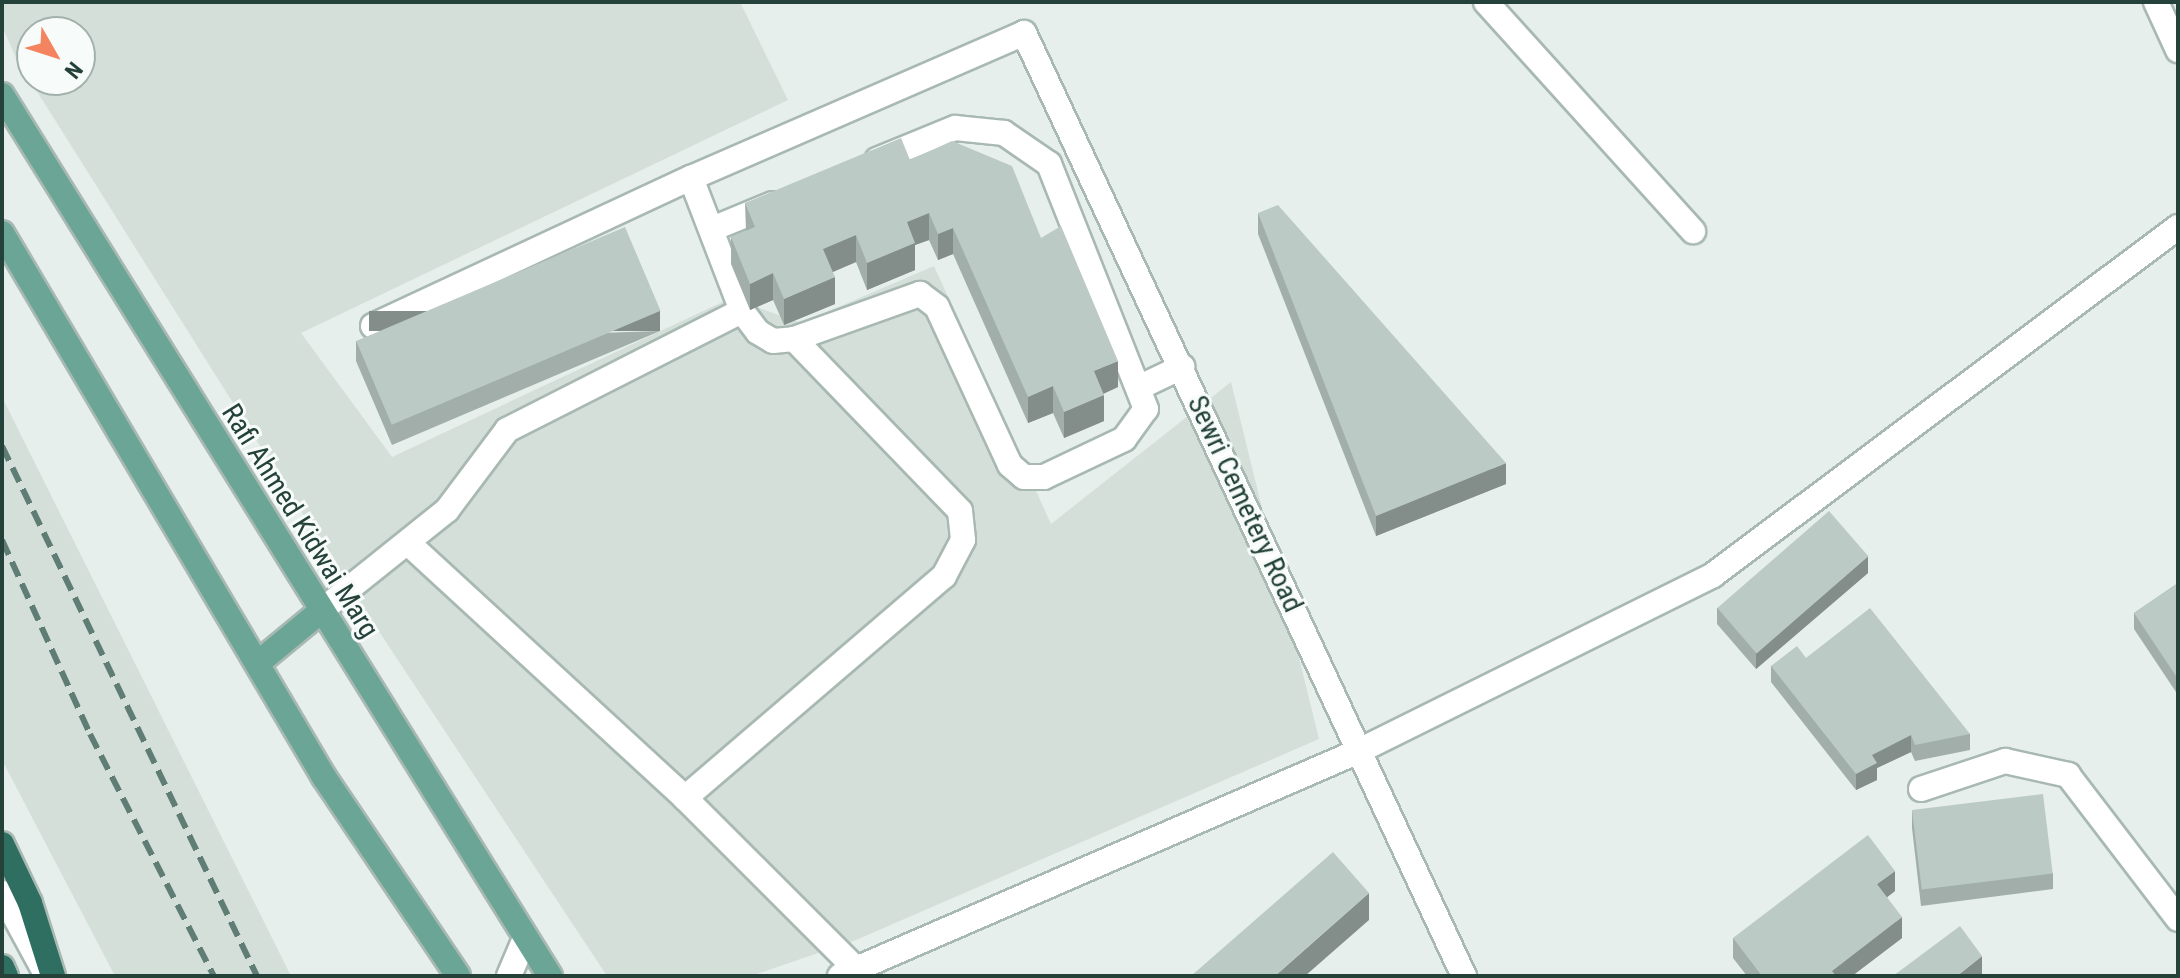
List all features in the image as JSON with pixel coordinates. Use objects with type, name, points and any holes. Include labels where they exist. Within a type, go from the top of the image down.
[{"type":"highway","points":[[2,844],[30,903],[42,973]]},
{"type":"highway","points":[[2,967],[6,976]]},
{"type":"main road","name":"Rafi Ahmed Kidwai Marg","points":[[2,95],[524,940],[550,976]]},
{"type":"main road","points":[[2,233],[324,777],[458,976]]},
{"type":"main road","points":[[258,663],[321,611]]},
{"type":"street","points":[[1486,2],[1693,231]]},
{"type":"street","points":[[2156,2],[2178,50]]},
{"type":"street","name":"Sewri Cemetery Road","points":[[691,178],[1024,33],[1464,976]]},
{"type":"street","points":[[373,326],[691,178],[742,311],[758,332],[773,341],[794,339],[920,294],[937,307],[1010,465],[1024,477],[1044,477],[1124,439],[1146,409],[1140,387],[1049,164],[1027,145],[1004,133],[955,128],[855,169]]},
{"type":"street","points":[[712,229],[798,193]]},
{"type":"street","points":[[408,543],[685,798],[848,972],[1359,751],[1713,575],[2178,227]]},
{"type":"street","points":[[321,611],[447,510],[507,430],[742,311]]},
{"type":"street","points":[[685,798],[944,576],[963,540],[960,511],[794,339]]},
{"type":"street","points":[[1140,387],[1182,367]]},
{"type":"street","points":[[1921,789],[2005,761],[2068,775],[2178,919]]},
{"type":"street","points":[[2,893],[42,973]]},
{"type":"street","points":[[509,976],[524,940]]},
{"type":"shaded area","points":[[2,2],[740,2],[788,100],[301,333],[392,457],[731,298],[801,323],[934,266],[1051,524],[1231,382],[1319,739],[856,940],[751,976],[607,976],[333,562],[40,96],[96,96],[96,16],[16,16],[16,58],[2,26]]},
{"type":"shaded area","points":[[2,397],[291,976],[115,976],[2,760]]},
{"type":"building","points":[[901,138],[910,160],[952,141],[1012,166],[1041,238],[1061,226],[1118,361],[1094,371],[1104,395],[1064,412],[1053,386],[1028,397],[953,228],[938,234],[929,213],[907,222],[915,243],[867,263],[856,235],[823,249],[835,277],[784,299],[773,273],[750,284],[731,237],[755,227],[745,203]]},
{"type":"building","points":[[1278,205],[1506,463],[1376,516],[1258,213]]},
{"type":"building","points":[[625,227],[661,311],[392,425],[356,341]]},
{"type":"building","points":[[1829,511],[1868,556],[1757,653],[1717,608]]},
{"type":"building","points":[[2178,583],[2178,679],[2134,613]]},
{"type":"building","points":[[1870,608],[1970,734],[1915,745],[1911,735],[1872,755],[1877,763],[1856,774],[1771,666],[1797,646],[1806,658]]},
{"type":"building","points":[[2043,794],[2053,873],[1922,889],[1912,810]]},
{"type":"building","points":[[1868,835],[1895,871],[1877,884],[1902,917],[1832,971],[1836,976],[1762,976],[1733,938]]},
{"type":"building","points":[[1333,852],[1369,893],[1275,976],[1191,976]]},
{"type":"building","points":[[1960,926],[1982,956],[1957,976],[1893,976]]},
{"type":"railway","points":[[2,446],[257,976]]},
{"type":"railway","points":[[2,540],[90,734],[214,976]]}]
